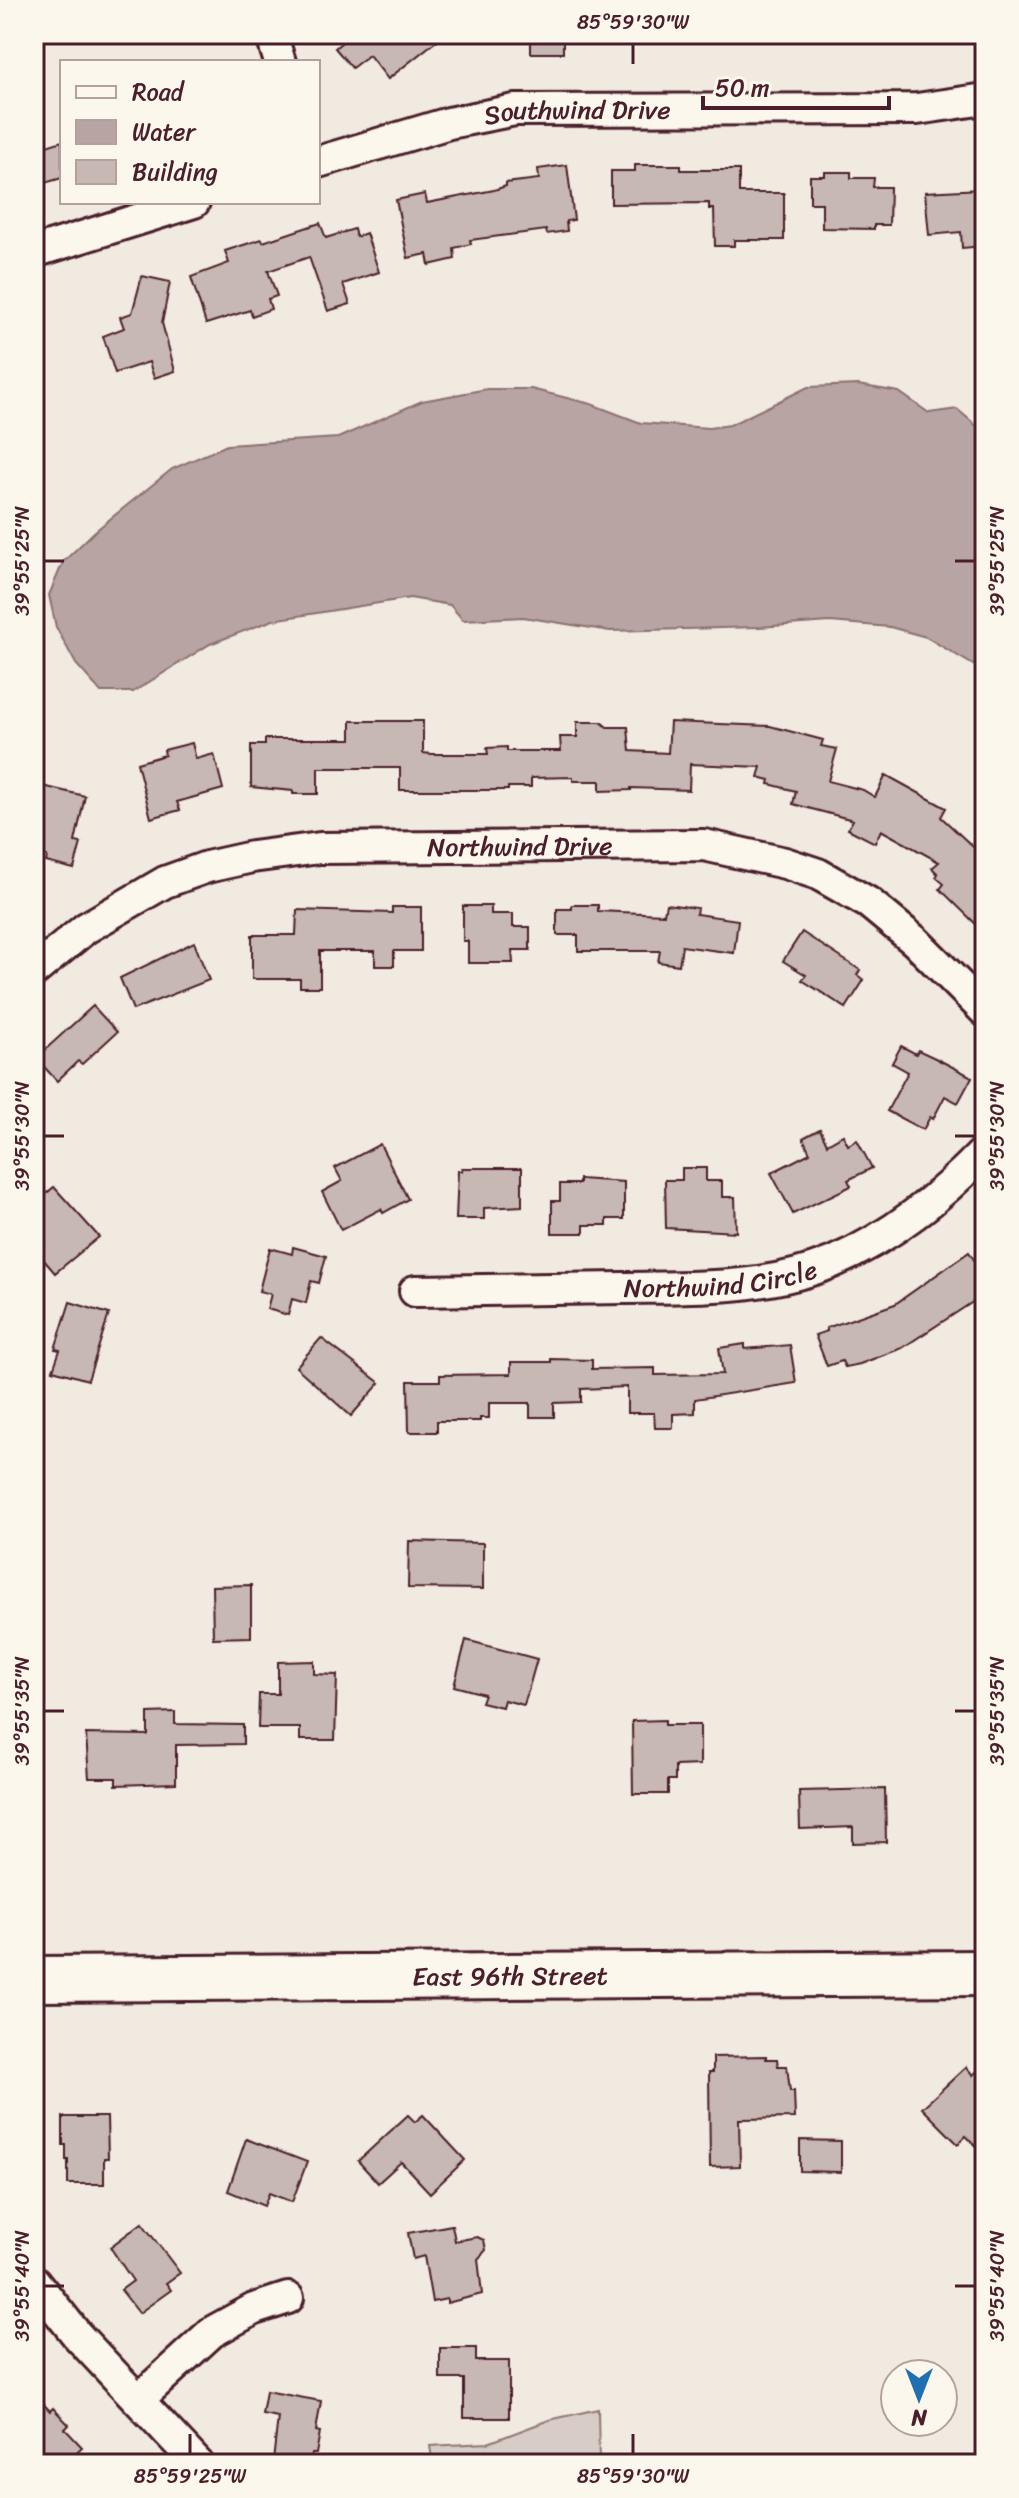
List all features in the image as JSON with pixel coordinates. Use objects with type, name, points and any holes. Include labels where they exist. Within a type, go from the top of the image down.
[{"type":"main road","name":"East 96th Street","points":[[34,1979],[985,1973]]},
{"type":"street","points":[[271,34],[279,60]]},
{"type":"street","name":"Southwind Drive","points":[[320,161],[449,123],[515,110],[917,109],[985,99]]},
{"type":"street","points":[[34,252],[188,204]]},
{"type":"street","name":"Northwind Drive","points":[[34,971],[86,928],[155,887],[207,867],[252,857],[320,848],[704,845],[785,863],[818,874],[869,903],[915,941],[985,1011]]},
{"type":"street","name":"Northwind Circle","points":[[415,1291],[717,1287],[789,1277],[834,1261],[903,1224],[950,1186],[985,1151]]},
{"type":"street","points":[[34,2281],[77,2335],[198,2464]]},
{"type":"street","points":[[139,2399],[212,2332],[254,2309],[288,2298]]},
{"type":"shaded area","points":[[598,2409],[599,2464],[433,2464],[430,2446],[488,2443],[549,2420]]},
{"type":"water","points":[[858,385],[899,392],[929,413],[957,409],[985,433],[985,672],[926,637],[890,627],[830,622],[610,631],[523,617],[463,620],[450,605],[410,598],[273,620],[210,644],[133,692],[101,692],[76,664],[56,627],[49,595],[63,562],[94,532],[172,469],[227,445],[338,438],[422,401],[487,389],[531,389],[591,404],[641,423],[709,428],[730,425],[808,387]]},
{"type":"building","points":[[336,34],[445,34],[388,79],[369,55],[352,68],[335,48],[342,42]]},
{"type":"building","points":[[531,34],[563,34],[563,53],[531,53]]},
{"type":"building","points":[[60,142],[60,179],[34,186],[34,150]]},
{"type":"building","points":[[567,165],[574,220],[566,221],[567,231],[547,234],[546,230],[470,240],[471,244],[454,248],[455,259],[429,265],[427,254],[408,258],[396,200],[425,194],[427,203],[494,190],[506,186],[506,183],[539,179],[538,169]]},
{"type":"building","points":[[635,165],[681,165],[681,170],[739,170],[739,193],[784,193],[784,240],[734,240],[734,246],[715,246],[714,209],[709,209],[709,203],[611,204],[611,171],[635,171]]},
{"type":"building","points":[[825,172],[851,172],[851,178],[874,178],[873,187],[890,187],[889,225],[874,225],[874,229],[822,228],[822,203],[810,203],[810,176],[825,176]]},
{"type":"building","points":[[981,189],[985,192],[985,227],[981,227],[983,246],[962,248],[961,232],[929,235],[925,192]]},
{"type":"building","points":[[320,223],[326,238],[354,229],[356,237],[366,233],[379,272],[343,284],[350,304],[328,311],[309,257],[268,271],[277,296],[268,299],[271,309],[252,316],[250,310],[206,324],[191,277],[229,263],[225,251]]},
{"type":"building","points":[[142,276],[170,282],[162,323],[175,371],[154,378],[149,362],[115,373],[103,336],[124,328],[120,317],[132,313]]},
{"type":"building","points":[[351,721],[423,721],[423,753],[432,754],[488,754],[487,748],[507,747],[507,751],[561,751],[560,737],[577,737],[577,722],[628,727],[630,751],[668,753],[670,722],[770,726],[823,740],[821,746],[837,749],[828,781],[863,790],[875,797],[886,775],[946,808],[941,817],[985,858],[985,933],[940,889],[944,884],[932,868],[939,862],[881,830],[875,843],[848,829],[853,820],[793,804],[796,791],[769,784],[770,780],[758,777],[761,767],[690,764],[689,790],[631,788],[600,791],[600,781],[573,781],[573,777],[531,778],[531,787],[508,787],[508,790],[400,790],[400,768],[318,768],[318,794],[293,794],[293,791],[251,787],[251,745],[265,745],[265,739],[351,739]]},
{"type":"building","points":[[192,743],[196,759],[214,754],[223,789],[177,802],[180,810],[151,818],[137,763],[165,755],[164,750]]},
{"type":"building","points":[[34,784],[85,796],[75,842],[81,843],[74,869],[46,862],[47,856],[34,853]]},
{"type":"building","points":[[666,904],[697,908],[696,914],[738,920],[734,953],[682,946],[679,965],[658,962],[660,951],[578,951],[578,935],[557,935],[557,909],[572,909],[572,905],[598,905],[598,911],[664,914]]},
{"type":"building","points":[[463,906],[491,906],[491,914],[513,914],[513,927],[530,927],[530,950],[512,950],[513,963],[468,963],[468,941],[463,941]]},
{"type":"building","points":[[392,907],[421,907],[421,951],[394,951],[394,966],[375,966],[375,951],[320,951],[320,987],[300,987],[300,979],[252,979],[252,935],[296,935],[297,910],[392,913]]},
{"type":"building","points":[[802,932],[860,970],[857,975],[864,980],[846,1008],[802,980],[806,975],[783,961]]},
{"type":"building","points":[[194,942],[209,980],[133,1010],[120,978]]},
{"type":"building","points":[[93,1006],[117,1032],[82,1064],[78,1061],[57,1081],[36,1058]]},
{"type":"building","points":[[901,1046],[916,1054],[918,1050],[972,1077],[958,1103],[945,1096],[933,1119],[930,1117],[923,1130],[887,1111],[908,1072],[892,1063]]},
{"type":"building","points":[[820,1129],[827,1144],[843,1135],[848,1145],[857,1140],[872,1168],[848,1180],[851,1186],[793,1214],[771,1173],[810,1153],[803,1138]]},
{"type":"building","points":[[380,1144],[408,1199],[341,1230],[322,1192],[342,1181],[335,1168]]},
{"type":"building","points":[[462,1168],[522,1168],[522,1206],[484,1208],[484,1219],[456,1219],[458,1171]]},
{"type":"building","points":[[682,1168],[706,1168],[706,1181],[722,1181],[722,1197],[735,1197],[736,1232],[666,1228],[665,1180],[682,1180]]},
{"type":"building","points":[[579,1179],[624,1182],[624,1219],[607,1219],[607,1225],[584,1225],[584,1233],[552,1233],[552,1201],[560,1201],[560,1184],[579,1184]]},
{"type":"building","points":[[54,1187],[99,1237],[55,1273],[37,1252],[45,1245],[34,1231],[34,1204]]},
{"type":"building","points":[[293,1247],[326,1256],[319,1283],[311,1281],[306,1303],[292,1299],[288,1315],[267,1309],[271,1294],[259,1291],[270,1248],[292,1254]]},
{"type":"building","points":[[969,1252],[985,1277],[985,1294],[902,1348],[860,1364],[845,1367],[842,1361],[827,1366],[815,1335],[827,1331],[826,1328],[895,1304]]},
{"type":"building","points":[[70,1302],[109,1314],[88,1380],[53,1370],[60,1350],[55,1349]]},
{"type":"building","points":[[321,1338],[380,1383],[351,1416],[296,1367]]},
{"type":"building","points":[[745,1344],[745,1349],[790,1345],[796,1383],[695,1399],[695,1413],[673,1414],[673,1428],[655,1428],[654,1413],[627,1413],[627,1387],[581,1389],[581,1402],[554,1403],[554,1417],[530,1417],[530,1403],[489,1403],[489,1418],[480,1418],[480,1421],[437,1421],[437,1432],[409,1432],[408,1381],[440,1381],[440,1375],[511,1374],[511,1362],[551,1362],[551,1359],[592,1360],[592,1369],[655,1368],[655,1375],[723,1374],[719,1348]]},
{"type":"building","points":[[409,1541],[483,1543],[483,1589],[408,1588]]},
{"type":"building","points":[[251,1585],[251,1637],[213,1638],[212,1586]]},
{"type":"building","points":[[466,1640],[537,1659],[524,1705],[504,1700],[502,1707],[481,1702],[484,1694],[454,1686]]},
{"type":"building","points":[[314,1661],[314,1674],[337,1675],[335,1740],[300,1740],[300,1728],[258,1728],[259,1694],[278,1694],[278,1662]]},
{"type":"building","points":[[175,1712],[175,1724],[243,1725],[243,1744],[176,1745],[176,1783],[116,1785],[116,1778],[89,1778],[86,1734],[148,1735],[148,1713]]},
{"type":"building","points":[[665,1720],[665,1725],[700,1725],[700,1765],[675,1766],[675,1780],[668,1780],[668,1794],[633,1794],[632,1721]]},
{"type":"building","points":[[885,1789],[886,1842],[853,1843],[853,1827],[800,1829],[799,1791]]},
{"type":"building","points":[[766,2056],[766,2059],[777,2059],[778,2066],[787,2066],[790,2091],[794,2091],[795,2118],[739,2119],[740,2166],[710,2167],[709,2072],[713,2072],[713,2057]]},
{"type":"building","points":[[985,2064],[985,2154],[966,2136],[958,2144],[922,2108],[966,2067],[973,2075]]},
{"type":"building","points":[[408,2115],[415,2122],[423,2115],[465,2160],[430,2193],[401,2162],[378,2183],[358,2161]]},
{"type":"building","points":[[63,2117],[107,2117],[108,2158],[104,2158],[104,2184],[68,2184]]},
{"type":"building","points":[[246,2139],[307,2162],[292,2202],[269,2193],[264,2206],[228,2191]]},
{"type":"building","points":[[800,2140],[841,2141],[841,2172],[800,2171]]},
{"type":"building","points":[[142,2223],[180,2273],[166,2283],[171,2290],[139,2313],[121,2290],[133,2281],[110,2247]]},
{"type":"building","points":[[452,2225],[455,2241],[477,2237],[484,2240],[486,2250],[478,2259],[482,2294],[447,2303],[447,2299],[432,2302],[424,2256],[413,2259],[408,2233]]},
{"type":"building","points":[[440,2348],[476,2348],[476,2361],[509,2361],[509,2418],[464,2418],[464,2379],[440,2379]]},
{"type":"building","points":[[266,2391],[321,2401],[316,2431],[320,2432],[311,2464],[273,2461],[278,2417],[262,2414]]},
{"type":"building","points":[[34,2394],[69,2425],[65,2429],[82,2447],[64,2464],[42,2464],[34,2456]]}]
